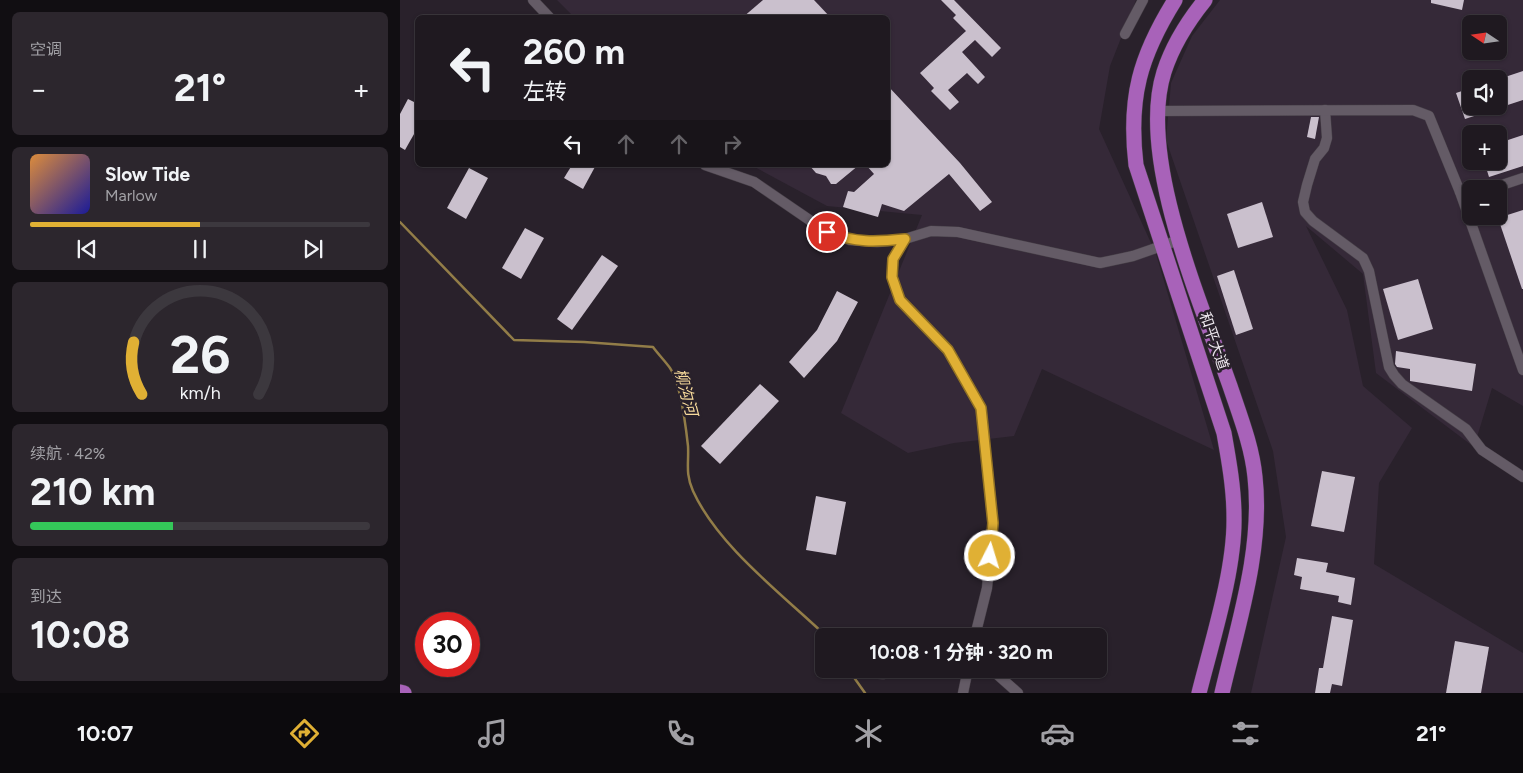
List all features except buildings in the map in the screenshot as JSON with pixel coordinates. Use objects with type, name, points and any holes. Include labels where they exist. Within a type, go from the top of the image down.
[{"type":"highway","name":"和平大道","points":[[1175,0],[1156,32],[1142,65],[1133,108],[1132,135],[1136,165],[1224,434],[1231,476],[1234,518],[1231,552],[1199,693]]},
{"type":"highway","name":"和平大道","points":[[1205,0],[1177,43],[1164,73],[1158,111],[1157,133],[1160,160],[1179,240],[1246,434],[1255,477],[1256,521],[1253,555],[1222,693]]},
{"type":"highway","points":[[400,692],[404,693]]},
{"type":"street","points":[[533,0],[547,15]]},
{"type":"street","points":[[1125,34],[1143,0]]},
{"type":"street","points":[[1325,110],[1327,138],[1324,148],[1316,159],[1303,202],[1305,212],[1363,258],[1369,271],[1389,368],[1402,384],[1466,429],[1482,450],[1523,477]]},
{"type":"street","points":[[1158,111],[1413,110],[1429,116],[1460,192],[1523,370]]},
{"type":"street","points":[[711,167],[754,182],[827,232],[850,240],[877,242],[905,239],[931,231],[958,232],[1100,263],[1133,256],[1179,240]]},
{"type":"street","points":[[1507,183],[1523,178]]},
{"type":"street","points":[[905,239],[893,259],[892,277],[900,300],[948,350],[981,408],[993,523],[987,588],[977,628]]},
{"type":"street","points":[[963,693],[966,678]]},
{"type":"street","points":[[1001,678],[1018,693]]},
{"type":"shaded area","points":[[557,0],[1136,0],[1110,66],[1099,129],[1156,254],[1214,450],[1042,369],[1014,436],[954,443],[908,453],[841,413],[922,215],[827,206],[755,167],[890,167],[890,15],[572,15]]},
{"type":"shaded area","points":[[1220,0],[1523,0],[1523,406],[1492,388],[1474,447],[1376,373],[1363,274],[1306,226],[1347,310],[1363,386],[1412,428],[1379,483],[1374,564],[1523,653],[1523,693],[1251,693],[1286,537],[1273,451],[1166,140],[1171,83],[1192,36]]},
{"type":"waterway","name":"柳沟河","points":[[400,222],[514,340],[584,342],[653,347],[670,368],[677,384],[687,438],[689,479],[704,511],[734,550],[817,628]]},
{"type":"waterway","name":"柳沟河","points":[[854,678],[865,693]]},
{"type":"route","points":[[827,232],[850,240],[877,242],[905,239],[893,259],[892,277],[900,300],[948,350],[981,408],[993,523],[990,556]]}]
